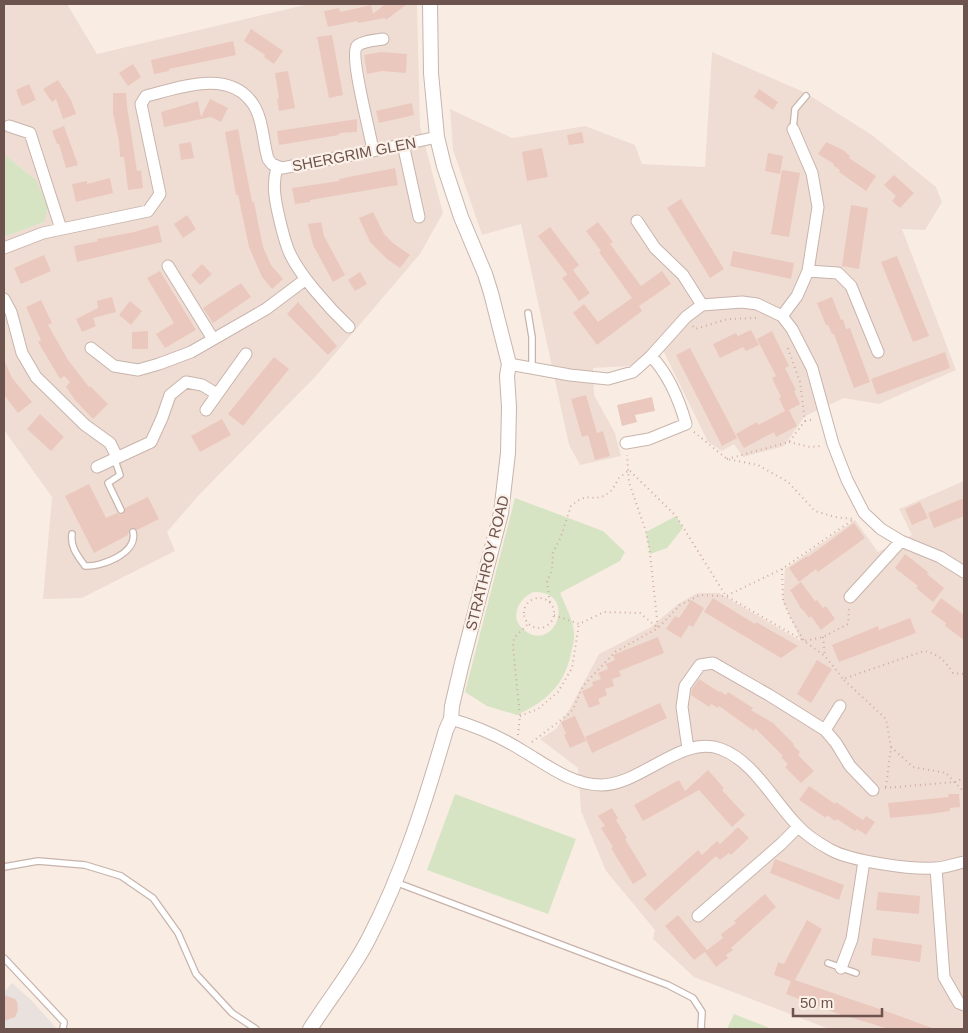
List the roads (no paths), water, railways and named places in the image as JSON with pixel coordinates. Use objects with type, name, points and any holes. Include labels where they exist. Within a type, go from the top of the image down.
[{"type":"street","points":[[430,4],[431,73],[437,136]]},
{"type":"street","points":[[374,151],[354,54],[359,44],[383,39]]},
{"type":"street","name":"SHERGRIM GLEN","points":[[4,248],[43,233],[148,211],[160,194],[141,104],[146,96],[205,82],[218,83],[232,88],[243,94],[252,103],[257,114],[268,160],[277,167],[288,167],[306,162],[374,151],[437,136]]},
{"type":"street","points":[[9,126],[30,133],[61,229]]},
{"type":"street","points":[[782,316],[797,296],[808,271],[818,207],[812,173],[793,128]]},
{"type":"street","name":"STRATHROY ROAD","points":[[310,1029],[367,941],[398,876],[426,798],[451,719],[458,680],[501,513],[508,453],[508,364],[498,317],[485,274],[460,217],[437,136]]},
{"type":"street","points":[[403,144],[420,217]]},
{"type":"street","points":[[277,167],[273,186],[279,220],[288,250],[306,278],[349,328]]},
{"type":"street","points":[[638,221],[655,248],[683,276],[702,306]]},
{"type":"street","points":[[168,266],[213,339]]},
{"type":"street","points":[[808,271],[838,273],[851,286],[878,352]]},
{"type":"street","points":[[91,348],[114,366],[138,370],[192,352],[266,309],[306,278]]},
{"type":"street","points":[[4,299],[11,312],[22,353],[36,377],[85,425],[110,443],[117,458]]},
{"type":"street","points":[[508,364],[570,375],[608,379],[633,372],[651,356],[686,317],[702,306],[742,302],[757,304],[782,316],[792,329],[812,368],[833,444],[847,480],[864,514],[881,530],[901,541],[940,557],[964,572]]},
{"type":"street","points":[[206,410],[246,354]]},
{"type":"street","points":[[626,443],[649,439],[686,424],[680,403],[660,365],[651,356]]},
{"type":"street","points":[[96,467],[151,442],[170,395],[186,382],[202,385],[217,394]]},
{"type":"street","points":[[850,597],[901,541]]},
{"type":"street","points":[[688,749],[682,706],[685,686],[700,665],[714,663],[825,730],[836,743],[850,766],[873,790]]},
{"type":"street","points":[[825,730],[840,706]]},
{"type":"street","points":[[451,719],[520,749],[571,779],[586,784],[609,785],[623,781],[688,749],[704,746],[719,748],[733,754],[751,770],[798,827],[832,851],[864,861],[917,868],[936,868],[964,862]]},
{"type":"street","points":[[698,916],[798,827]]},
{"type":"street","points":[[841,968],[852,939],[864,861]]},
{"type":"street","points":[[936,868],[944,977],[959,1004],[964,1005]]},
{"type":"lane","points":[[793,128],[795,109],[806,96]]},
{"type":"lane","points":[[528,313],[532,337],[532,368]]},
{"type":"lane","points":[[117,458],[116,462],[120,474],[108,483],[121,510]]},
{"type":"lane","points":[[72,534],[71,543],[79,558],[85,566],[93,566],[120,556],[132,545],[135,539],[133,532]]},
{"type":"lane","points":[[4,867],[38,861],[85,865],[121,876],[153,898],[178,933],[196,974],[232,1013],[256,1029]]},
{"type":"lane","points":[[398,876],[668,985],[693,998],[702,1012],[701,1029]]},
{"type":"lane","points":[[4,958],[64,1022],[63,1029]]},
{"type":"lane","points":[[828,963],[856,973]]}]
